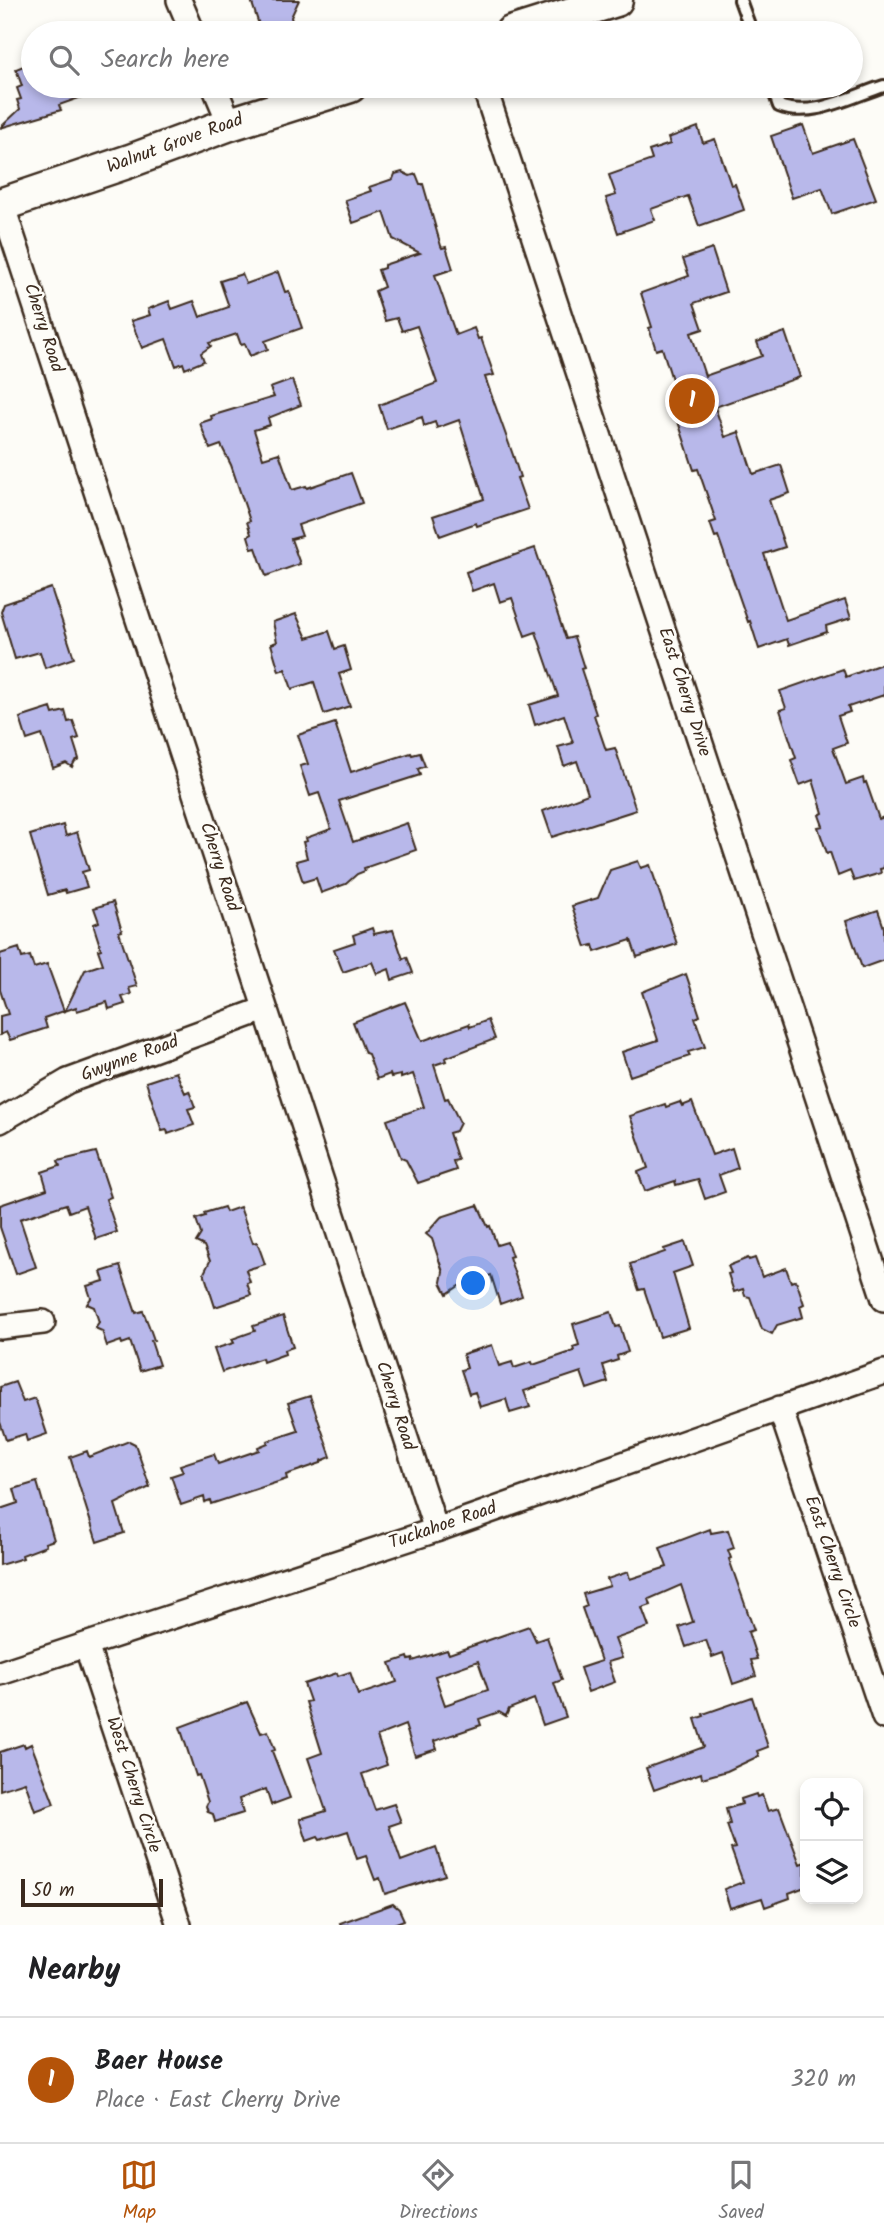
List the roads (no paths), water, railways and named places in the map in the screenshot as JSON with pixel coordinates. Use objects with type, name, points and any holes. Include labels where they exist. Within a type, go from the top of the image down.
[{"type":"main road","points":[[549,21],[616,0]]},
{"type":"main road","name":"Walnut Grove Road","points":[[1,204],[312,98]]},
{"type":"street","points":[[179,0],[187,21]]},
{"type":"street","points":[[219,98],[230,124]]},
{"type":"street","name":"East Cherry Drive","points":[[488,98],[884,1299]]},
{"type":"street","name":"Cherry Road","points":[[1,204],[436,1530]]},
{"type":"street","name":"Gwynne Road","points":[[0,1121],[68,1081],[265,1009]]},
{"type":"street","points":[[0,1327],[43,1322]]},
{"type":"street","name":"Tuckahoe Road","points":[[0,1673],[436,1530],[884,1373]]},
{"type":"street","name":"East Cherry Circle","points":[[780,1408],[884,1717]]},
{"type":"street","name":"West Cherry Circle","points":[[86,1645],[179,1925]]},
{"type":"lane","points":[[740,0],[748,21]]},
{"type":"lane","points":[[863,93],[884,86]]},
{"type":"lane","points":[[776,98],[779,106],[792,111],[813,110],[848,98]]},
{"type":"place","name":"Baer House","points":[[692,401]]}]
